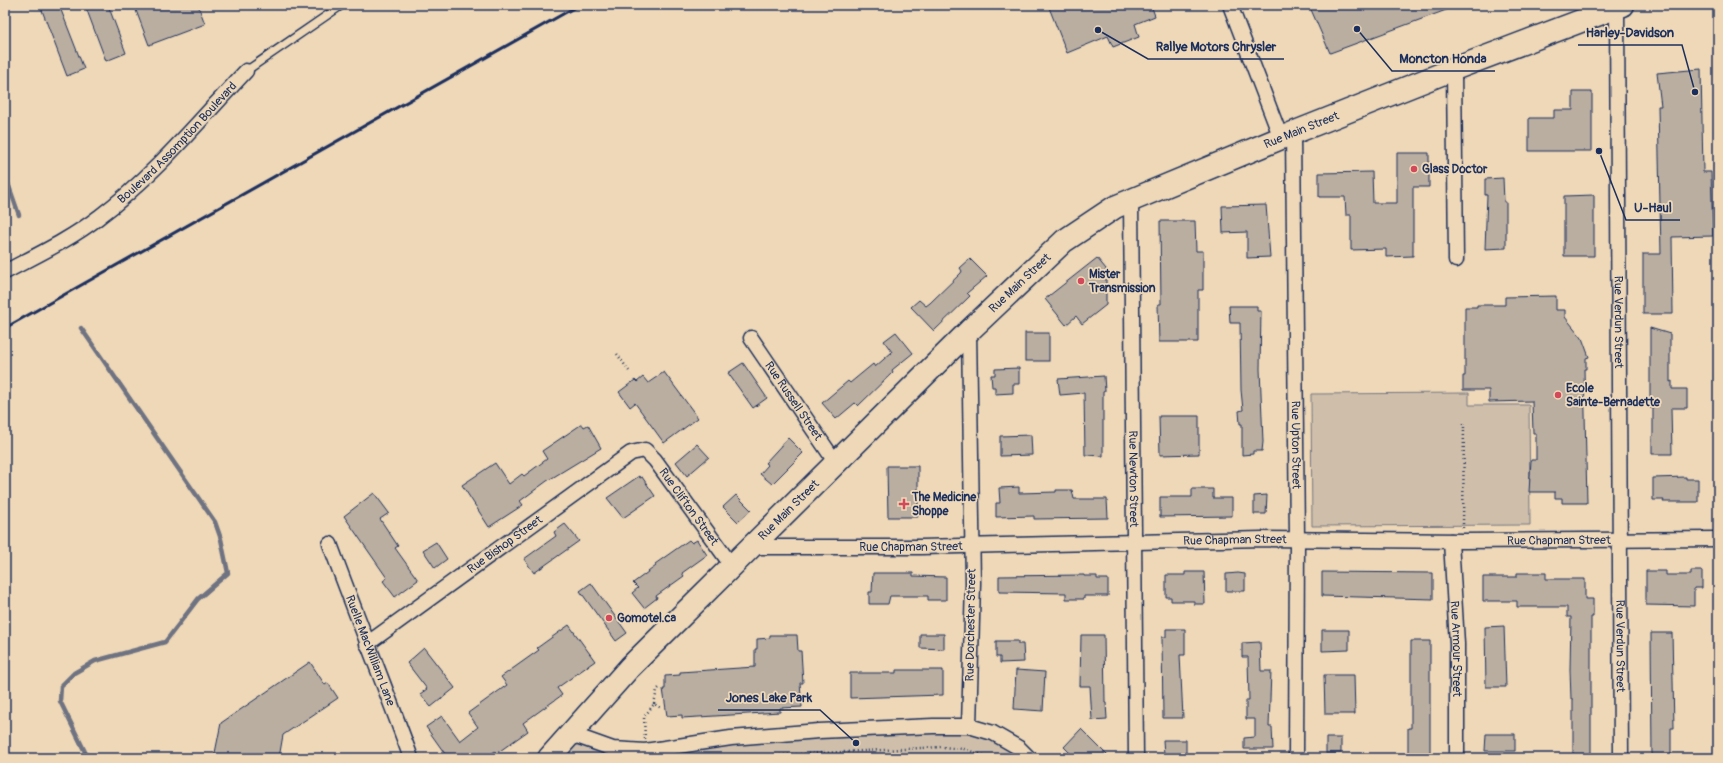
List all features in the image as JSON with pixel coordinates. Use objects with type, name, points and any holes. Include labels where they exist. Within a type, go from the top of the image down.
[{"type":"main road","name":"Rue Main Street","points":[[549,758],[572,734],[630,667],[969,331],[1064,241],[1115,207],[1131,200],[1287,135],[1454,69],[1620,6]]},
{"type":"street","points":[[1230,5],[1287,135]]},
{"type":"street","name":"Rue Verdun Street","points":[[1620,6],[1618,539],[1621,758]]},
{"type":"street","points":[[1454,69],[1456,260]]},
{"type":"street","name":"Boulevard Assomption Boulevard","points":[[5,272],[66,239],[98,218],[125,196],[246,71]]},
{"type":"street","name":"Rue Upton Street","points":[[1287,135],[1297,540],[1296,758]]},
{"type":"street","name":"Rue Newton Street","points":[[1131,200],[1136,758]]},
{"type":"street","name":"Rue Dorchester Street","points":[[969,331],[973,583],[969,726]]},
{"type":"street","name":"Rue Russell Street","points":[[752,338],[836,463]]},
{"type":"street","name":"Rue Clifton Street","points":[[645,450],[655,460],[732,566]]},
{"type":"street","name":"Rue Bishop Street","points":[[367,644],[631,453],[645,450]]},
{"type":"street","name":"Rue Chapman Street","points":[[752,547],[921,547],[1297,540],[1457,541],[1718,539]]},
{"type":"street","name":"Rue Armour Street","points":[[1457,541],[1457,758]]},
{"type":"street","name":"Ruelle MacWilliam Lane","points":[[330,544],[367,644],[380,671],[411,758]]},
{"type":"street","points":[[572,734],[613,749],[645,751],[731,738],[775,734],[933,726],[969,726],[994,734],[1019,748],[1030,758]]},
{"type":"lane","name":"Boulevard Assomption Boulevard","points":[[246,71],[342,5]]},
{"type":"path","points":[[617,354],[629,371]]},
{"type":"path","points":[[1457,541],[1464,422]]},
{"type":"path","points":[[645,751],[644,717],[654,704],[657,690],[660,687]]},
{"type":"path","points":[[654,704],[661,708]]},
{"type":"path","points":[[724,758],[942,747],[964,749],[992,758]]},
{"type":"shaded area","points":[[1469,393],[1469,405],[1529,405],[1530,525],[1312,526],[1311,394]]},
{"type":"shaded area","points":[[969,726],[1029,758],[549,758],[571,734],[613,749]]},
{"type":"building","points":[[40,5],[59,5],[84,69],[67,76]]},
{"type":"building","points":[[85,5],[108,5],[126,53],[106,61]]},
{"type":"building","points":[[134,5],[198,5],[205,24],[149,45]]},
{"type":"building","points":[[1048,5],[1151,5],[1155,16],[1135,24],[1139,37],[1113,47],[1108,36],[1067,53]]},
{"type":"building","points":[[1309,5],[1456,5],[1457,6],[1330,53]]},
{"type":"building","points":[[1701,69],[1703,172],[1711,172],[1713,236],[1672,237],[1673,314],[1643,314],[1643,254],[1661,254],[1658,106],[1661,106],[1657,73]]},
{"type":"building","points":[[1573,92],[1592,92],[1592,151],[1529,151],[1529,118],[1554,118],[1554,110],[1573,110]]},
{"type":"building","points":[[1397,153],[1429,153],[1429,187],[1413,187],[1413,256],[1386,257],[1386,249],[1351,250],[1351,215],[1346,215],[1345,197],[1319,197],[1319,173],[1372,172],[1373,203],[1397,203]]},
{"type":"building","points":[[1503,178],[1504,202],[1506,202],[1506,248],[1485,249],[1487,195],[1485,195],[1485,179]]},
{"type":"building","points":[[1594,195],[1594,256],[1564,256],[1564,196]]},
{"type":"building","points":[[1266,205],[1270,257],[1247,258],[1247,232],[1223,233],[1222,206]]},
{"type":"building","points":[[1160,221],[1195,221],[1196,251],[1203,251],[1203,290],[1198,290],[1198,342],[1159,342],[1158,304],[1161,304]]},
{"type":"building","points":[[1097,258],[1106,269],[1106,305],[1082,324],[1076,316],[1066,325],[1045,299]]},
{"type":"building","points":[[970,259],[987,276],[967,293],[970,296],[934,331],[911,307],[919,300],[926,306],[930,303],[961,273],[962,271],[960,268]]},
{"type":"building","name":"Ecole Sainte-Bernadette","points":[[1556,296],[1556,310],[1565,310],[1565,317],[1582,338],[1589,357],[1586,358],[1586,369],[1584,369],[1587,503],[1562,503],[1562,498],[1555,498],[1555,492],[1529,492],[1531,460],[1536,460],[1536,433],[1533,433],[1532,401],[1489,402],[1489,390],[1463,390],[1463,376],[1465,376],[1465,307],[1477,307],[1477,305],[1505,305],[1505,297]]},
{"type":"building","points":[[1229,306],[1257,306],[1257,311],[1261,311],[1260,369],[1263,442],[1262,451],[1253,451],[1253,454],[1242,455],[1242,424],[1240,424],[1239,411],[1243,410],[1241,390],[1240,323],[1230,323]]},
{"type":"building","points":[[1650,328],[1670,334],[1670,382],[1672,381],[1672,389],[1687,389],[1687,408],[1671,408],[1672,454],[1652,454],[1653,408],[1650,408]]},
{"type":"building","points":[[896,332],[913,353],[892,370],[893,372],[858,406],[855,403],[836,419],[822,403],[848,381],[850,383],[873,364],[875,367],[892,352],[884,341]]},
{"type":"building","points":[[1025,333],[1049,333],[1049,361],[1025,361]]},
{"type":"building","points":[[743,363],[767,398],[753,408],[728,373]]},
{"type":"building","points":[[1019,368],[1019,384],[1013,384],[1013,393],[995,394],[995,387],[992,387],[991,375],[995,375],[995,369]]},
{"type":"building","points":[[664,372],[698,418],[664,443],[635,403],[630,407],[619,392],[635,380],[637,382],[643,377],[648,383]]},
{"type":"building","points":[[1104,376],[1103,456],[1085,455],[1084,393],[1060,395],[1058,379]]},
{"type":"building","points":[[1159,416],[1199,416],[1199,454],[1160,455]]},
{"type":"building","points":[[582,424],[584,427],[588,425],[601,448],[547,481],[520,501],[523,505],[489,527],[462,485],[495,463],[509,484],[522,474],[524,476],[547,459],[542,451]]},
{"type":"building","points":[[1031,435],[1032,455],[1000,456],[1000,436]]},
{"type":"building","points":[[788,438],[803,453],[772,484],[760,474],[768,465],[765,463]]},
{"type":"building","points":[[697,444],[709,457],[687,476],[676,462]]},
{"type":"building","points":[[887,466],[918,466],[918,517],[888,517]]},
{"type":"building","points":[[639,476],[640,478],[642,477],[655,496],[623,518],[607,498]]},
{"type":"building","points":[[1686,477],[1686,479],[1698,479],[1698,502],[1663,502],[1664,500],[1653,500],[1653,478]]},
{"type":"building","points":[[1019,487],[1019,493],[1072,490],[1074,499],[1107,499],[1108,518],[1034,519],[1034,516],[996,517],[996,503],[1000,503],[999,488]]},
{"type":"building","points":[[1192,489],[1213,489],[1213,498],[1232,498],[1232,516],[1160,517],[1160,497],[1192,497]]},
{"type":"building","points":[[374,493],[389,513],[380,519],[398,546],[395,548],[418,580],[395,597],[383,581],[387,578],[344,516]]},
{"type":"building","points":[[736,495],[751,510],[738,522],[723,507]]},
{"type":"building","points":[[1267,495],[1266,514],[1254,514],[1254,496]]},
{"type":"building","points":[[565,524],[579,541],[534,573],[524,559],[556,536],[554,532]]},
{"type":"building","points":[[689,540],[692,543],[697,540],[707,555],[682,573],[684,576],[656,596],[657,598],[644,608],[632,593],[638,588],[633,583],[656,566],[655,564]]},
{"type":"building","points":[[436,542],[447,559],[435,568],[423,550]]},
{"type":"building","points":[[1646,571],[1666,571],[1666,575],[1691,575],[1691,571],[1702,571],[1702,588],[1694,588],[1694,606],[1646,605]]},
{"type":"building","points":[[1185,572],[1204,572],[1205,604],[1194,604],[1194,601],[1171,601],[1171,597],[1166,597],[1166,575],[1185,575]]},
{"type":"building","points":[[1322,572],[1433,573],[1433,599],[1322,596]]},
{"type":"building","points":[[873,573],[913,573],[913,576],[946,577],[946,600],[928,600],[928,596],[890,596],[888,604],[869,604],[869,592],[872,592]]},
{"type":"building","points":[[1517,573],[1546,573],[1546,579],[1585,579],[1585,599],[1593,599],[1593,617],[1591,617],[1591,758],[1573,758],[1573,699],[1571,699],[1570,670],[1571,617],[1567,617],[1567,607],[1517,607],[1517,601],[1483,601],[1483,577],[1517,577]]},
{"type":"building","points":[[1226,574],[1245,574],[1245,591],[1226,591]]},
{"type":"building","points":[[999,576],[1097,576],[1097,579],[1108,579],[1108,596],[1084,596],[1084,599],[1066,599],[1066,593],[999,592]]},
{"type":"building","points":[[591,583],[627,633],[616,641],[580,591]]},
{"type":"building","points":[[569,625],[595,661],[557,688],[562,695],[523,723],[528,731],[497,753],[495,751],[486,758],[448,758],[426,727],[442,716],[460,741],[478,727],[468,713],[507,685],[501,677],[539,650],[537,648]]},
{"type":"building","points":[[1504,626],[1506,687],[1486,687],[1485,627]]},
{"type":"building","points":[[1166,629],[1185,629],[1185,655],[1180,655],[1183,718],[1163,718],[1162,637],[1166,637]]},
{"type":"building","points":[[1322,630],[1349,630],[1349,650],[1322,651]]},
{"type":"building","points":[[1651,633],[1672,633],[1674,728],[1671,728],[1671,758],[1652,758]]},
{"type":"building","points":[[920,634],[944,634],[944,649],[920,648]]},
{"type":"building","points":[[770,635],[797,635],[798,651],[801,651],[803,683],[800,683],[802,707],[780,708],[780,712],[682,718],[682,715],[667,716],[663,689],[665,689],[665,676],[680,675],[680,672],[755,667],[755,649],[757,649],[757,639],[770,638]]},
{"type":"building","points":[[1081,635],[1104,635],[1105,703],[1107,719],[1092,720],[1090,686],[1080,686]]},
{"type":"building","points":[[996,641],[1018,641],[1018,644],[1023,644],[1024,662],[1000,663],[1000,657],[996,657]]},
{"type":"building","points":[[1411,641],[1430,641],[1430,754],[1408,755],[1408,728],[1411,728]]},
{"type":"building","points":[[1260,642],[1261,671],[1271,671],[1269,727],[1272,727],[1273,749],[1244,749],[1244,738],[1255,737],[1255,719],[1246,719],[1246,700],[1249,700],[1248,657],[1242,657],[1242,643]]},
{"type":"building","points":[[424,648],[455,688],[431,707],[420,694],[427,689],[407,663]]},
{"type":"building","points":[[310,662],[325,685],[328,683],[338,698],[283,735],[279,758],[214,758],[221,723]]},
{"type":"building","points":[[896,670],[943,670],[943,695],[850,698],[850,673],[896,673]]},
{"type":"building","points":[[1016,670],[1045,672],[1043,711],[1014,709]]},
{"type":"building","points":[[1324,675],[1354,675],[1355,714],[1325,714]]},
{"type":"building","points":[[1081,729],[1110,758],[1075,758],[1064,747]]},
{"type":"building","points":[[1486,734],[1515,734],[1515,751],[1485,751]]},
{"type":"building","points":[[1326,738],[1341,738],[1341,753],[1326,753]]},
{"type":"building","points":[[1163,740],[1186,740],[1186,755],[1164,755]]},
{"type":"waterway","points":[[5,175],[19,215]]},
{"type":"waterway","points":[[81,328],[215,522],[221,539],[228,573],[198,599],[165,642],[95,661],[74,673],[61,686],[60,701],[88,758]]},
{"type":"railway","points":[[5,328],[579,5]]},
{"type":"place","name":"Moncton Honda","points":[[1357,29]]},
{"type":"place","name":"Rallye Motors Chrysler","points":[[1098,30]]},
{"type":"place","name":"Harley-Davidson","points":[[1695,92]]},
{"type":"place","name":"U-Haul","points":[[1599,151]]},
{"type":"place","name":"Glass Doctor","points":[[1414,169]]},
{"type":"place","name":"Mister Transmission","points":[[1081,281]]},
{"type":"place","name":"Ecole Sainte-Bernadette","points":[[1558,395]]},
{"type":"place","name":"The Medicine Shoppe","points":[[904,504]]},
{"type":"place","name":"Gomotel.ca","points":[[609,618]]},
{"type":"place","name":"Jones Lake Park","points":[[856,743]]}]
